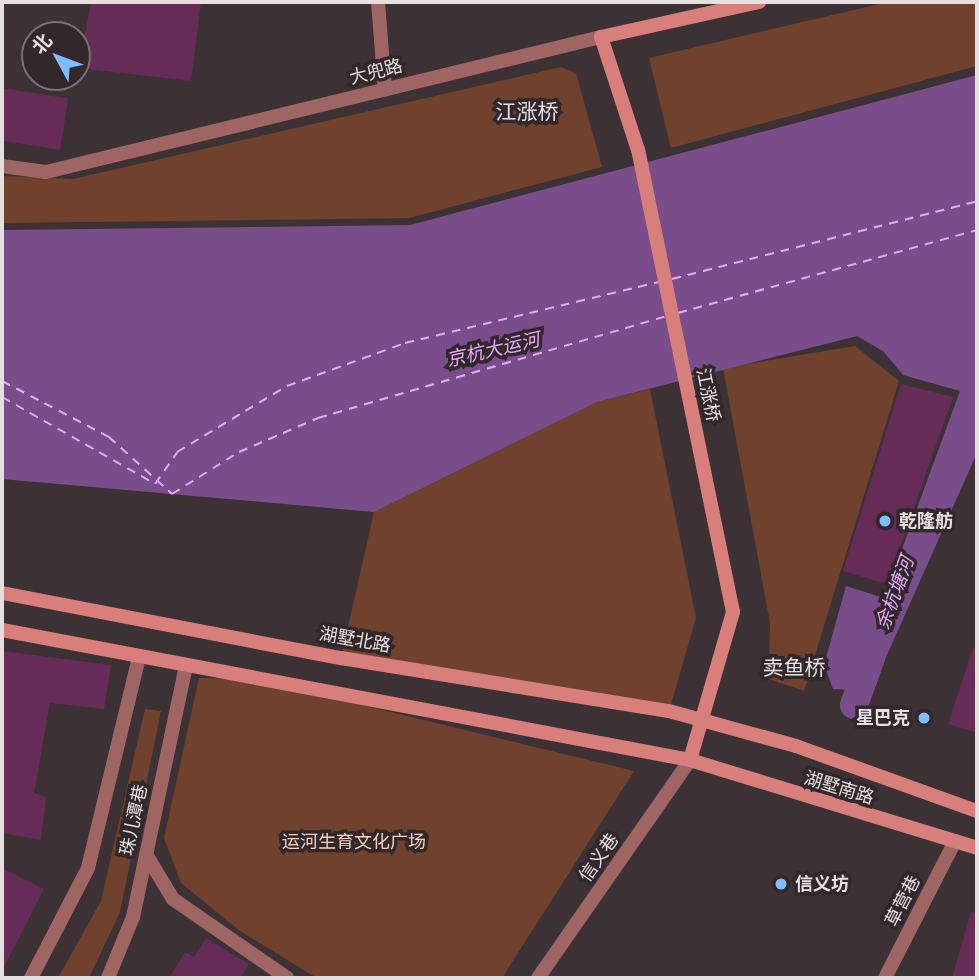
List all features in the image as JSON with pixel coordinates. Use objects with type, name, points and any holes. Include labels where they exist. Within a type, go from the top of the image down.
[{"type":"main road","name":"大兜路","points":[[601,37],[759,2]]},
{"type":"main road","name":"江涨桥","points":[[601,37],[638,150],[733,612],[690,760]]},
{"type":"main road","name":"湖墅北路","points":[[2,593],[702,722]]},
{"type":"main road","points":[[2,630],[690,760]]},
{"type":"main road","name":"湖墅南路","points":[[702,722],[796,746],[977,811]]},
{"type":"main road","name":"湖墅南路","points":[[690,760],[977,848]]},
{"type":"street","points":[[378,2],[385,90]]},
{"type":"street","name":"大兜路","points":[[2,166],[46,172],[601,37]]},
{"type":"street","points":[[31,978],[88,868],[139,657]]},
{"type":"street","name":"珠儿潭巷","points":[[108,978],[147,856],[186,666]]},
{"type":"street","name":"信义巷","points":[[538,978],[690,760]]},
{"type":"street","name":"草营巷","points":[[885,978],[955,841]]},
{"type":"street","points":[[147,856],[181,906],[287,978]]},
{"type":"green space","points":[[888,2],[977,2],[977,66],[671,148],[649,58]]},
{"type":"green space","points":[[561,67],[576,73],[602,167],[409,218],[2,223],[2,176],[73,179]]},
{"type":"green space","points":[[855,346],[899,381],[804,691],[769,679],[770,623],[723,368]]},
{"type":"green space","points":[[650,389],[696,618],[669,711],[341,658],[374,512],[597,402]]},
{"type":"green space","name":"运河生育文化广场","points":[[199,678],[255,679],[634,771],[502,978],[317,978],[240,931],[181,883],[164,838]]},
{"type":"green space","points":[[145,709],[161,711],[120,912],[89,978],[58,978],[101,901]]},
{"type":"water","name":"京杭大运河","points":[[977,75],[977,453],[871,691],[833,689],[824,665],[846,586],[884,598],[960,391],[903,375],[883,351],[857,336],[597,402],[374,512],[2,479],[2,230],[410,225]]},
{"type":"building","points":[[91,2],[201,2],[191,81],[91,69],[91,21],[88,21]]},
{"type":"building","points":[[2,88],[68,98],[60,150],[2,141]]},
{"type":"building","name":"乾隆舫","points":[[901,384],[953,397],[887,584],[843,571]]},
{"type":"building","points":[[973,648],[977,649],[977,733],[948,724]]},
{"type":"building","points":[[2,651],[111,665],[104,709],[50,703],[34,793],[46,797],[41,840],[2,833]]},
{"type":"building","points":[[2,868],[44,889],[2,971]]},
{"type":"building","points":[[971,912],[977,913],[977,978],[952,978]]},
{"type":"building","points":[[206,938],[249,964],[240,978],[169,978],[185,952],[194,957]]},
{"type":"waterway","name":"余杭塘河","points":[[854,705],[872,655]]},
{"type":"ferry route","points":[[672,279],[977,201]]},
{"type":"ferry route","points":[[678,313],[977,230]]},
{"type":"ferry route","points":[[2,397],[155,484],[177,452],[287,386],[405,343],[660,282]]},
{"type":"ferry route","points":[[2,381],[109,437],[172,494],[239,452],[318,418],[666,316]]},
{"type":"place","name":"乾隆舫","points":[[885,521]]},
{"type":"place","name":"星巴克","points":[[924,718]]},
{"type":"place","name":"信义坊","points":[[781,884]]},
{"type":"district","name":"江涨桥","points":[[527,111]]},
{"type":"district","name":"卖鱼桥","points":[[794,667]]}]
